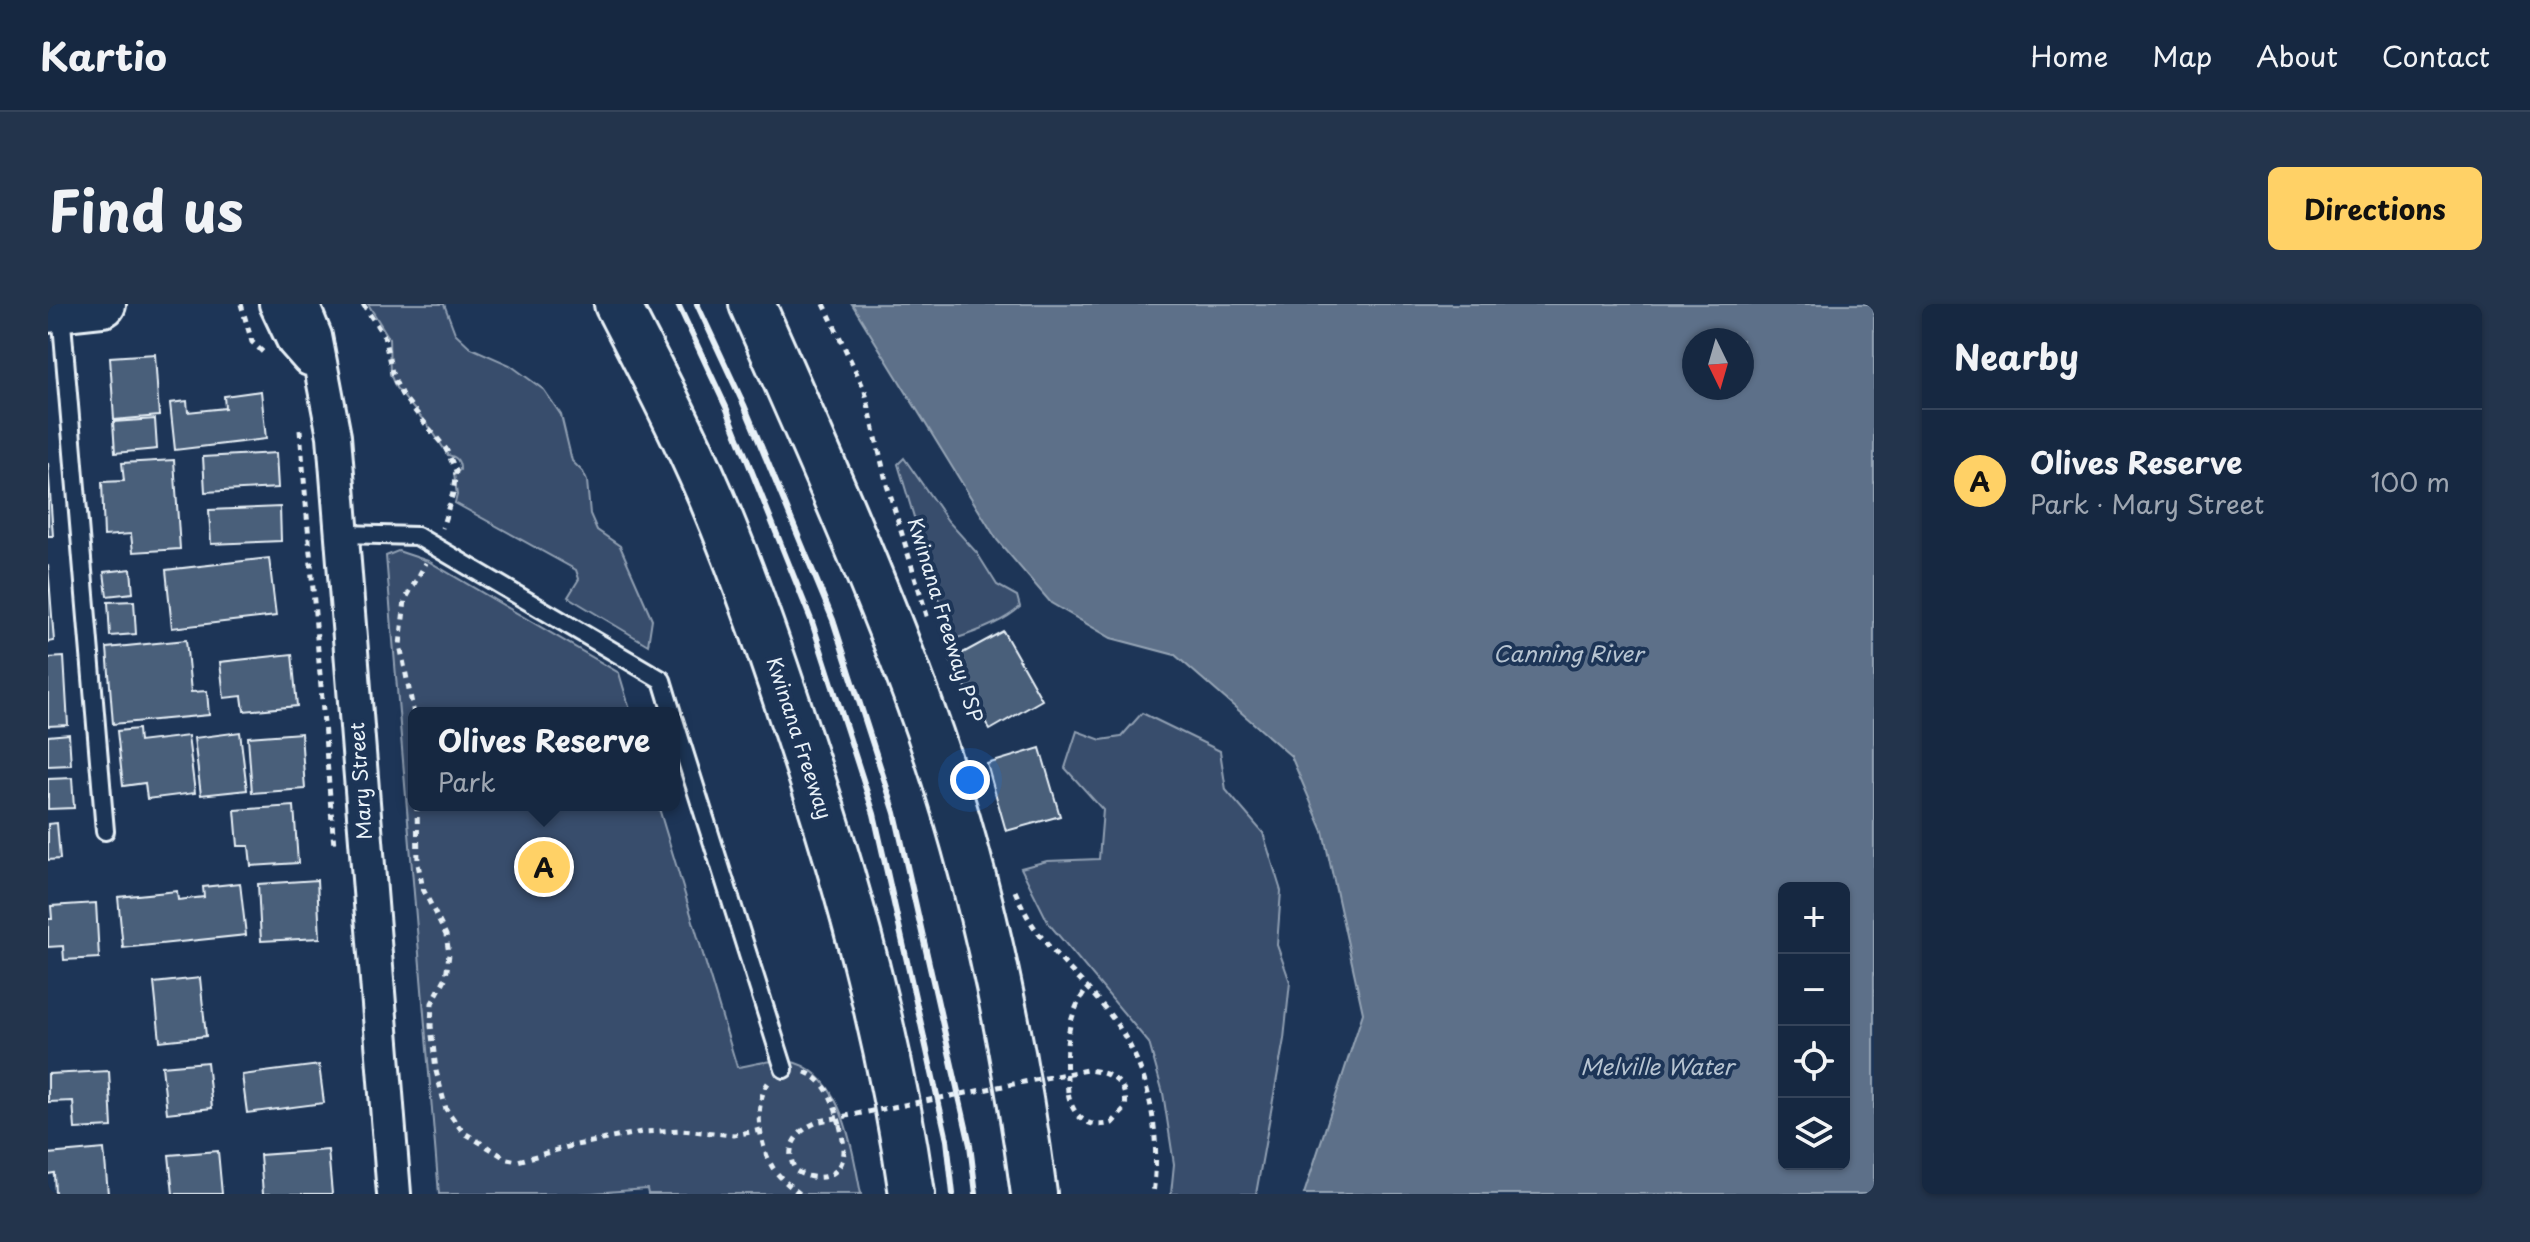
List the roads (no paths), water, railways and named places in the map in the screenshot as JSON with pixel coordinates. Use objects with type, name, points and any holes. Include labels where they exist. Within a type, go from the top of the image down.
[{"type":"highway","name":"Kwinana Freeway","points":[[617,304],[668,402],[710,496],[768,644],[820,801],[864,952],[912,1194]]},
{"type":"highway","points":[[752,304],[916,695],[957,823],[1000,989],[1034,1194]]},
{"type":"highway","points":[[760,304],[799,410]]},
{"type":"street","name":"Mary Street","points":[[276,304],[294,342],[319,370]]},
{"type":"street","name":"Mary Street","points":[[302,304],[315,336],[319,370],[334,436],[394,1194]]},
{"type":"lane","points":[[71,308],[105,831]]},
{"type":"lane","points":[[343,534],[417,536],[662,680],[670,707]]},
{"type":"lane","points":[[680,739],[784,1069]]},
{"type":"water","name":"Canning River","points":[[852,304],[1874,304],[1874,1194],[1304,1194],[1363,1013],[1323,831],[1291,756],[1175,655],[1111,638],[1051,603],[997,540]]},
{"type":"railway","points":[[678,304],[726,407],[812,622],[874,814],[947,1140],[953,1194]]},
{"type":"railway","points":[[697,304],[744,405],[833,620],[895,813],[970,1145],[976,1194]]},
{"type":"place","name":"Olives Reserve","points":[[544,867]]},
{"type":"water label","name":"Melville Water","points":[[1657,1067]]}]
